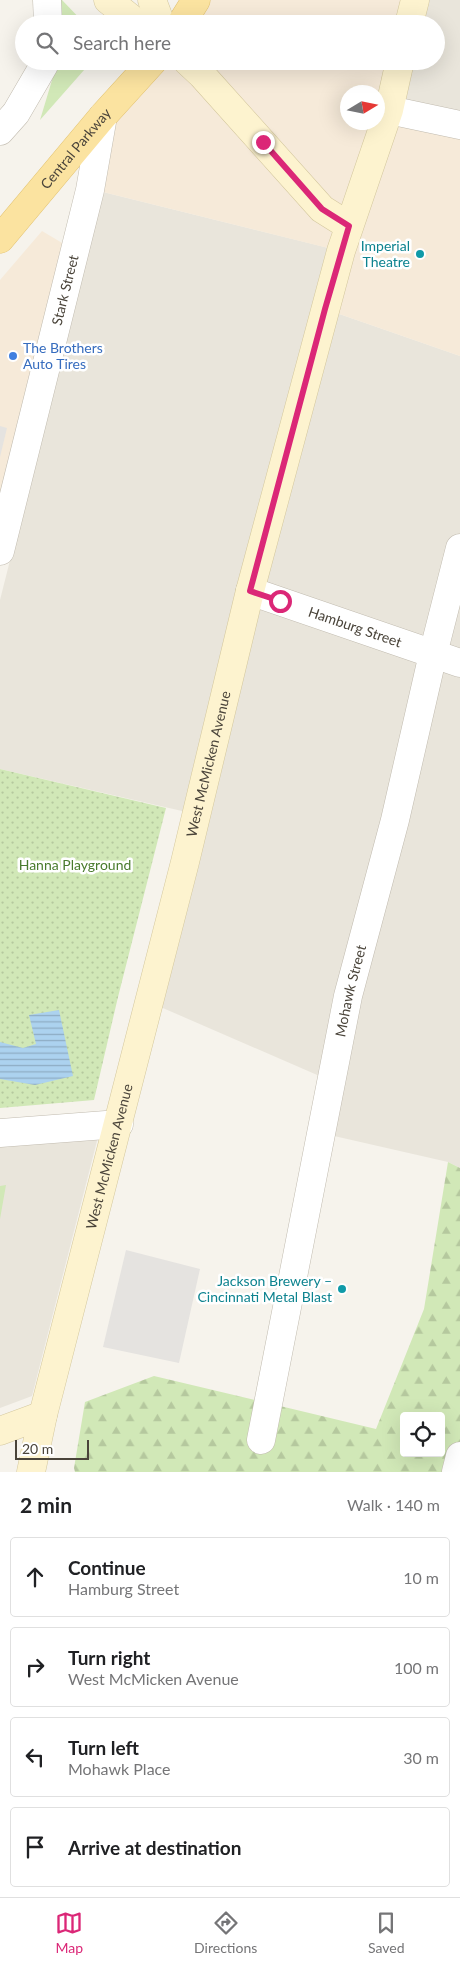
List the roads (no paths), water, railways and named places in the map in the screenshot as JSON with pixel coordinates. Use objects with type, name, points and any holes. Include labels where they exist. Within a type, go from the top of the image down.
[{"type":"main road","points":[[187,15],[196,0]]},
{"type":"main road","name":"Central Parkway","points":[[0,238],[103,116],[145,70]]},
{"type":"street","points":[[47,0],[48,15]]},
{"type":"street","points":[[108,0],[127,15]]},
{"type":"street","points":[[152,0],[158,15]]},
{"type":"street","points":[[411,15],[415,0]]},
{"type":"street","points":[[0,131],[16,112],[41,70]]},
{"type":"street","points":[[197,70],[322,209],[349,226]]},
{"type":"street","name":"West McMicken Avenue","points":[[31,1472],[43,1415],[185,862],[250,591],[325,309],[349,226],[389,110],[398,70]]},
{"type":"street","points":[[389,110],[460,126]]},
{"type":"street","name":"Stark Street","points":[[0,551],[90,190],[103,116]]},
{"type":"street","name":"Mohawk Street","points":[[261,1440],[348,996],[395,820],[433,654],[460,548]]},
{"type":"street","name":"Hamburg Street","points":[[250,591],[460,663]]},
{"type":"street","points":[[0,1133],[119,1124]]},
{"type":"street","points":[[0,1431],[43,1415]]},
{"type":"street","points":[[456,1472],[460,1456]]},
{"type":"water","points":[[59,1010],[73,1076],[35,1085],[0,1079],[0,1042],[23,1048],[36,1044],[29,1015]]},
{"type":"place","name":"Imperial Theatre","points":[[420,254]]},
{"type":"place","name":"The Brothers Auto Tires","points":[[13,356]]},
{"type":"place","name":"Jackson Brewery – Cincinnati Metal Blast","points":[[342,1289]]},
{"type":"park label","name":"Hanna Playground","points":[[75,865]]}]
